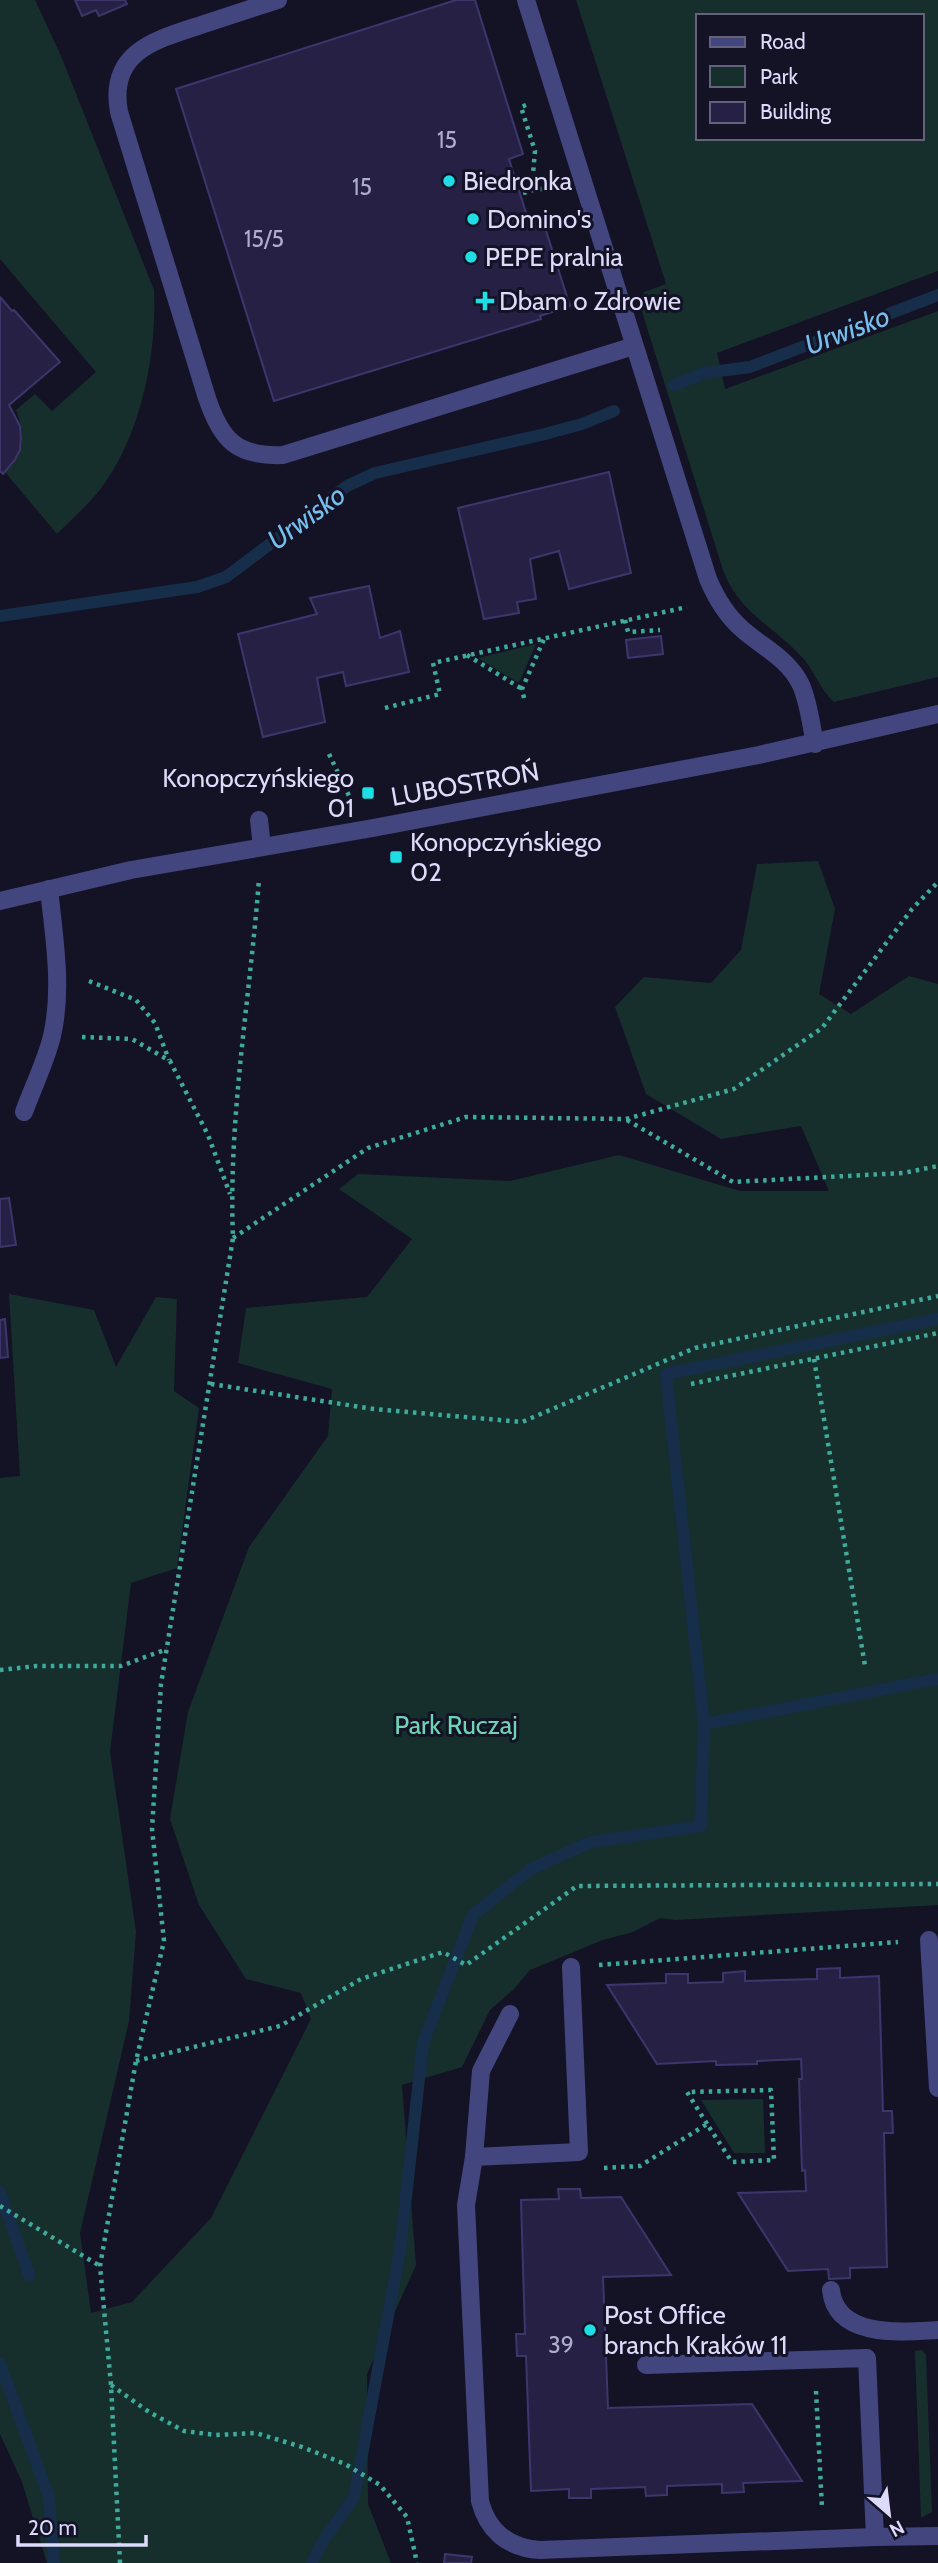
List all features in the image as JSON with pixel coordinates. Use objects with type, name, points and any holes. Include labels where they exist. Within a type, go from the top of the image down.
[{"type":"street","points":[[278,0],[144,46],[130,60],[118,80],[119,112],[211,411],[223,435],[232,444],[257,454],[283,455],[634,346]]},
{"type":"street","points":[[526,0],[714,593],[742,629],[780,657],[794,675],[804,695],[815,744]]},
{"type":"street","name":"LUBOSTROŃ","points":[[0,901],[131,870],[639,779],[815,744],[938,714]]},
{"type":"street","points":[[259,820],[262,847]]},
{"type":"street","points":[[23,1112],[52,1036],[56,1003],[56,964],[49,889]]},
{"type":"street","points":[[929,1940],[938,2088]]},
{"type":"street","points":[[474,2157],[579,2152],[570,1967]]},
{"type":"street","points":[[510,2014],[481,2071],[474,2157],[466,2205],[480,2501],[492,2528],[507,2542],[540,2550],[938,2536]]},
{"type":"street","points":[[831,2290],[832,2300],[841,2313],[868,2329],[938,2330]]},
{"type":"street","points":[[646,2365],[867,2358],[875,2537]]},
{"type":"path","points":[[523,194],[537,189],[563,190]]},
{"type":"path","points":[[385,708],[440,694],[433,663],[694,605]]},
{"type":"path","points":[[625,620],[628,632],[660,630]]},
{"type":"path","points":[[524,698],[522,689],[544,638]]},
{"type":"path","points":[[467,655],[522,689]]},
{"type":"path","points":[[329,754],[353,803]]},
{"type":"path","points":[[120,2563],[111,2385],[100,2266],[136,2061],[164,1941],[152,1829],[161,1684],[233,1238],[231,1198],[239,1079],[259,879]]},
{"type":"path","points":[[233,1238],[368,1148],[466,1117],[626,1119],[734,1089],[822,1028],[912,909],[938,882]]},
{"type":"path","points":[[84,971],[87,981],[136,1000],[155,1023],[170,1061],[208,1135],[231,1198]]},
{"type":"path","points":[[52,1036],[132,1039],[170,1061]]},
{"type":"path","points":[[626,1119],[669,1147],[733,1182],[903,1173],[938,1166]]},
{"type":"path","points":[[211,1384],[374,1409],[522,1422],[695,1348],[938,1296]]},
{"type":"path","points":[[691,1384],[938,1333]]},
{"type":"path","points":[[814,1359],[865,1666]]},
{"type":"path","points":[[0,1670],[37,1666],[121,1666],[167,1649]]},
{"type":"path","points":[[136,2061],[280,2026],[361,1979],[443,1952],[466,1965],[576,1886],[938,1884]]},
{"type":"path","points":[[570,1967],[929,1940]]},
{"type":"path","points":[[771,2090],[774,2160],[732,2162],[707,2124],[687,2092],[771,2090]]},
{"type":"path","points":[[601,2168],[640,2166],[707,2124]]},
{"type":"path","points":[[0,2206],[100,2266]]},
{"type":"path","points":[[111,2385],[149,2412],[184,2431],[216,2435],[256,2433],[345,2464],[380,2485],[407,2517],[417,2563]]},
{"type":"path","points":[[816,2390],[822,2518]]},
{"type":"green space","points":[[0,0],[35,0],[61,56],[154,290],[153,341],[149,367],[144,393],[127,443],[102,487],[57,534],[5,472],[17,459],[22,444],[16,410],[35,394],[52,411],[96,372],[0,259]]},
{"type":"green space","points":[[576,0],[938,0],[938,271],[717,353],[725,389],[938,311],[938,677],[834,702],[804,660],[738,597],[723,570],[639,302],[644,292],[666,284]]},
{"type":"green space","points":[[536,644],[520,681],[517,682],[478,658]]},
{"type":"green space","name":"Park Ruczaj","points":[[818,861],[835,909],[819,994],[851,1014],[909,976],[938,984],[938,1905],[676,1920],[660,1918],[633,1932],[603,1940],[530,1970],[514,1989],[490,2010],[462,2067],[402,2085],[416,2265],[367,2374],[368,2504],[391,2563],[47,2563],[22,2482],[0,2434],[0,1478],[20,1476],[9,1294],[94,1310],[116,1367],[156,1297],[177,1299],[174,1391],[199,1408],[177,1568],[131,1583],[110,1752],[136,1932],[129,2021],[80,2233],[91,2313],[132,2302],[211,2218],[311,2019],[301,1993],[246,1979],[199,1905],[170,1819],[188,1712],[249,1547],[328,1436],[332,1389],[238,1363],[246,1308],[367,1297],[412,1239],[339,1189],[358,1174],[510,1181],[619,1155],[740,1191],[829,1191],[801,1126],[721,1139],[646,1094],[615,1007],[644,977],[711,983],[741,950],[757,864]]},
{"type":"green space","points":[[763,2099],[765,2153],[734,2153],[701,2100]]},
{"type":"green space","points":[[922,2350],[926,2355],[932,2512],[921,2518],[915,2351]]},
{"type":"building","points":[[75,0],[125,0],[127,4],[99,16],[96,10],[82,16]]},
{"type":"building","points":[[456,0],[475,0],[523,154],[509,159],[528,219],[541,215],[570,306],[540,316],[541,319],[274,401],[176,89]]},
{"type":"building","points":[[0,297],[60,362],[9,405],[20,426],[20,450],[3,474],[0,471]]},
{"type":"building","points":[[609,472],[631,573],[569,589],[559,551],[530,559],[536,599],[517,602],[519,613],[484,619],[458,508]]},
{"type":"building","points":[[369,586],[380,638],[400,631],[409,672],[346,686],[343,672],[317,678],[325,722],[263,737],[238,634],[317,614],[310,598]]},
{"type":"building","points":[[661,636],[663,654],[628,658],[626,640]]},
{"type":"building","points":[[9,1198],[16,1245],[0,1247],[0,1199]]},
{"type":"building","points":[[5,1319],[8,1357],[0,1358],[0,1320]]},
{"type":"building","points":[[840,1968],[840,1978],[879,1976],[883,2111],[892,2111],[893,2133],[884,2133],[887,2267],[850,2268],[850,2278],[829,2279],[828,2269],[788,2271],[738,2193],[806,2191],[805,2170],[802,2171],[799,2079],[802,2079],[801,2059],[757,2061],[757,2064],[716,2065],[716,2061],[657,2064],[607,1985],[666,1983],[666,1974],[688,1974],[688,1983],[723,1982],[723,1973],[745,1971],[745,1981],[817,1979],[817,1969]]},
{"type":"building","points":[[558,2189],[580,2189],[581,2198],[621,2197],[671,2275],[603,2277],[608,2408],[752,2404],[802,2481],[743,2483],[744,2492],[722,2493],[722,2484],[667,2486],[667,2495],[646,2496],[645,2487],[591,2489],[591,2498],[569,2498],[569,2489],[531,2491],[526,2356],[517,2356],[516,2334],[525,2334],[521,2200],[559,2199]]},
{"type":"building","points":[[445,2554],[472,2557],[471,2563],[444,2563]]},
{"type":"waterway","name":"Urwisko","points":[[674,385],[704,373],[750,367],[938,295]]},
{"type":"waterway","name":"Urwisko","points":[[0,616],[197,587],[226,577],[347,486],[375,473],[545,434],[582,424],[614,411]]},
{"type":"waterway","points":[[312,2563],[323,2541],[354,2498],[400,2251],[423,2043],[473,1915],[531,1869],[591,1842],[701,1826],[704,1724],[666,1374],[938,1319]]},
{"type":"waterway","points":[[704,1724],[938,1679]]},
{"type":"waterway","points":[[0,2192],[29,2275]]},
{"type":"waterway","points":[[0,2364],[49,2497],[54,2563]]},
{"type":"place","name":"Biedronka","points":[[449,181]]},
{"type":"place","name":"Domino's","points":[[473,219]]},
{"type":"place","name":"PEPE pralnia","points":[[471,257]]},
{"type":"place","name":"Dbam o Zdrowie","points":[[485,301]]},
{"type":"place","name":"Konopczyńskiego 01","points":[[368,793]]},
{"type":"place","name":"Konopczyńskiego 02","points":[[396,857]]},
{"type":"place","name":"Post Office branch Kraków 11","points":[[590,2330]]}]
